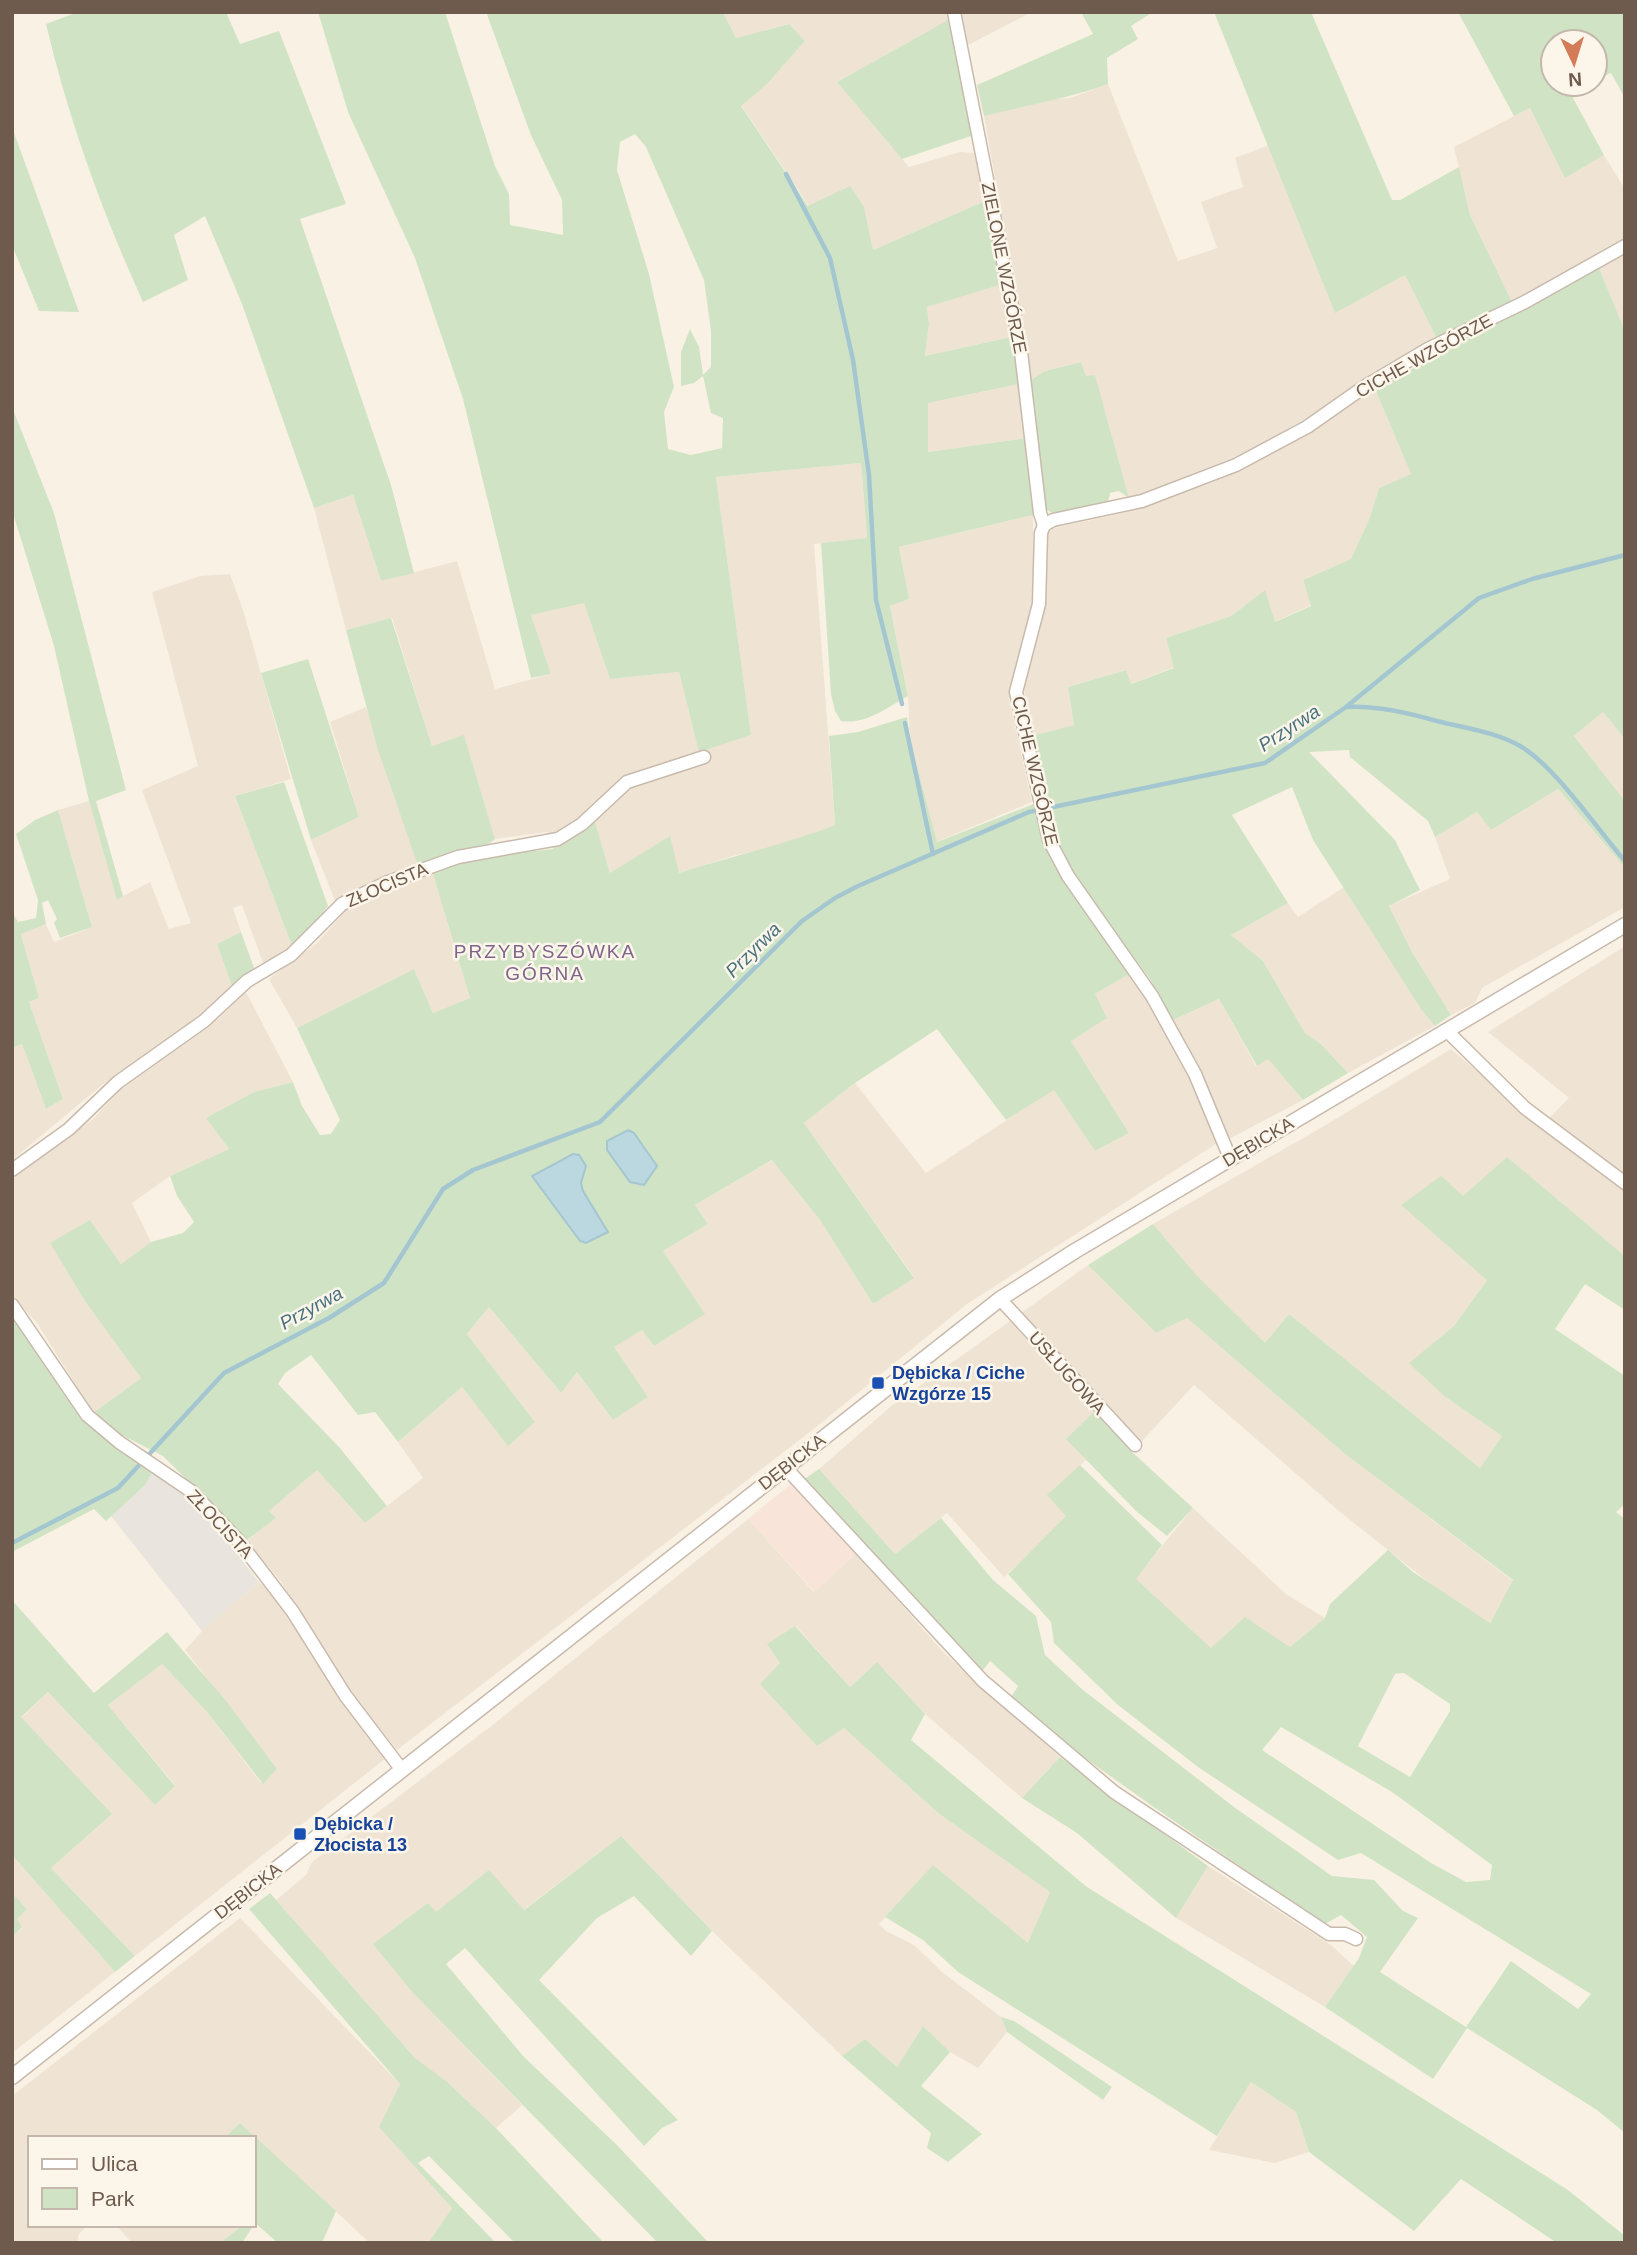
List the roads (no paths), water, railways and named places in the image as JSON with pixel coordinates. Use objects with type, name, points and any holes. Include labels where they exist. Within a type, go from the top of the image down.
[{"type":"street","name":"ZIELONE WZGÓRZE","points":[[954,12],[1021,352],[1040,513],[1044,525]]},
{"type":"street","name":"CICHE WZGÓRZE","points":[[1230,1158],[1200,1085],[1174,1034],[1137,972],[1056,856],[1044,817],[1016,692],[1039,604],[1040,545],[1044,525],[1053,520],[1153,498],[1236,465],[1307,427],[1364,387],[1417,356],[1525,302],[1625,246]]},
{"type":"street","name":"ZŁOCISTA","points":[[12,1170],[69,1129],[118,1082],[204,1021],[247,981],[291,955],[342,904],[388,882],[458,857],[558,839],[582,824],[626,782],[704,757]]},
{"type":"street","name":"DĘBICKA","points":[[12,2077],[1000,1299],[1230,1158],[1625,925]]},
{"type":"street","points":[[1446,1030],[1525,1108],[1625,1183]]},
{"type":"street","name":"USŁUGOWA","points":[[1000,1299],[1135,1445]]},
{"type":"street","name":"ZŁOCISTA","points":[[12,1305],[87,1415],[102,1429],[152,1462],[212,1511],[258,1564],[293,1612],[345,1695],[402,1770]]},
{"type":"street","points":[[785,1467],[958,1658],[1114,1792],[1329,1934],[1345,1934],[1356,1939]]},
{"type":"water","points":[[628,1130],[634,1133],[657,1166],[644,1185],[630,1182],[607,1150],[607,1141]]},
{"type":"water","points":[[573,1154],[579,1155],[586,1166],[581,1183],[583,1191],[608,1232],[586,1243],[580,1241],[532,1176]]},
{"type":"waterway","points":[[786,174],[830,258],[853,360],[869,475],[876,600],[902,704]]},
{"type":"waterway","name":"Przyrwa","points":[[12,1543],[118,1488],[224,1373],[329,1318],[384,1283],[443,1189],[473,1170],[600,1122],[802,921],[835,898],[1029,812],[1265,763],[1346,707],[1479,598],[1532,579],[1625,555]]},
{"type":"waterway","points":[[1347,707],[1381,708],[1511,741],[1547,768],[1625,861]]},
{"type":"waterway","points":[[905,723],[933,854]]},
{"type":"place","name":"Dębicka / Ciche Wzgórze 15","points":[[878,1383]]},
{"type":"place","name":"Dębicka / Złocista 13","points":[[300,1834]]},
{"type":"district","name":"PRZYBYSZÓWKA GÓRNA","points":[[545,962]]}]
